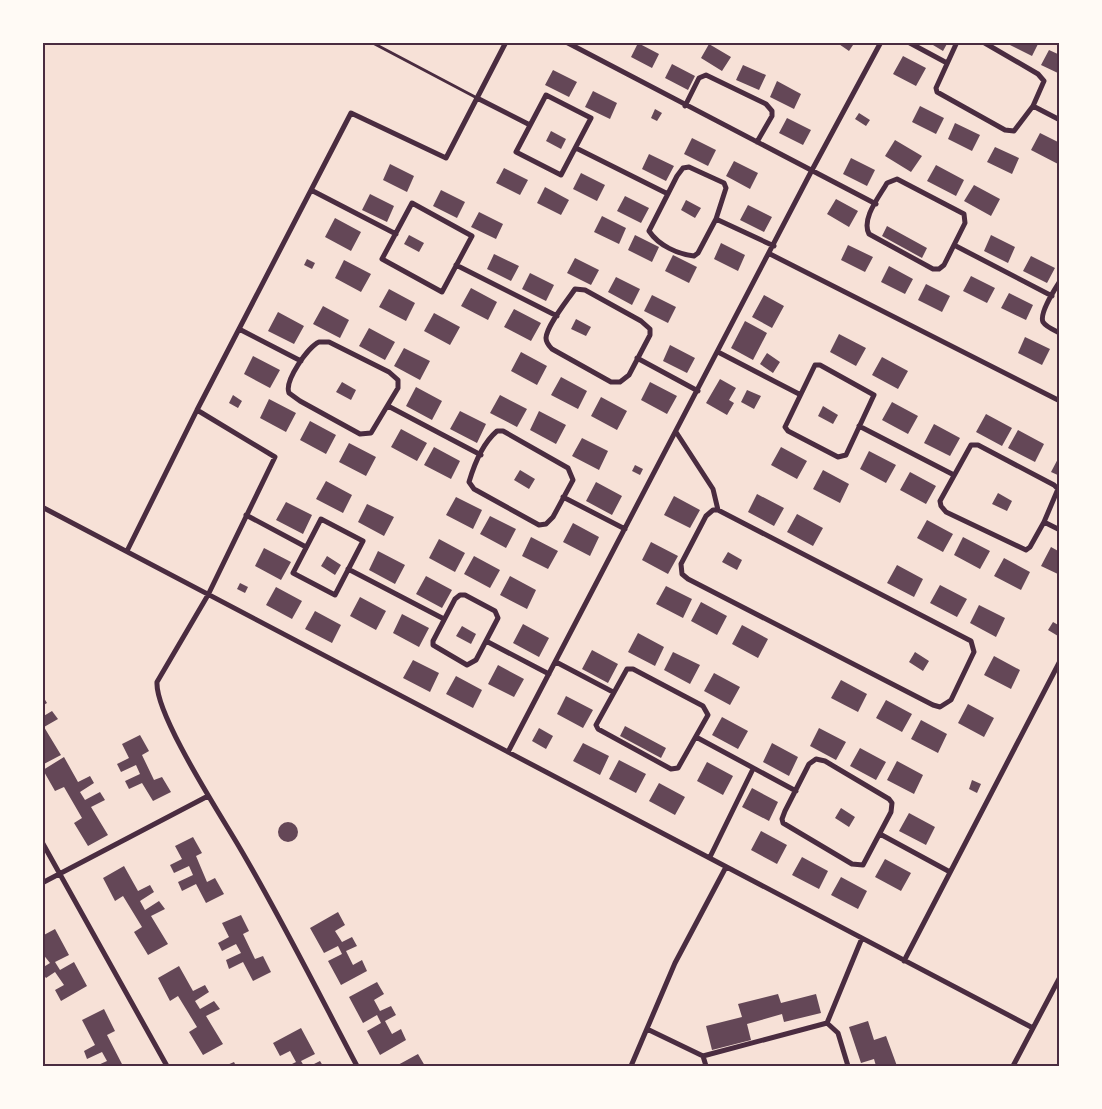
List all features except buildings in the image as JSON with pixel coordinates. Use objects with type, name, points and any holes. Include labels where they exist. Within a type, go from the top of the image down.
[{"type":"street","points":[[127,551],[196,410],[351,113],[446,158],[506,42]]},
{"type":"street","points":[[566,42],[685,106],[876,204]]},
{"type":"street","points":[[508,752],[770,254],[812,170],[881,42]]},
{"type":"street","points":[[908,42],[947,63]]},
{"type":"street","points":[[957,42],[936,88],[939,94],[1005,130],[1014,131],[1018,129],[1033,106],[1044,81],[1041,76],[983,42]]},
{"type":"street","points":[[685,106],[699,78],[706,75],[766,104],[772,110],[772,116],[757,142]]},
{"type":"street","points":[[546,95],[591,118],[561,175],[516,152],[530,125],[546,95]]},
{"type":"street","points":[[477,98],[530,125]]},
{"type":"street","points":[[1033,106],[1060,120]]},
{"type":"street","points":[[576,148],[668,194]]},
{"type":"street","points":[[690,167],[724,183],[726,188],[716,219],[694,256],[678,252],[659,242],[649,231],[683,168],[690,167]]},
{"type":"street","points":[[897,179],[964,214],[965,223],[944,265],[939,269],[933,268],[869,234],[866,229],[866,222],[876,204],[887,183],[897,179]]},
{"type":"street","points":[[311,190],[396,234]]},
{"type":"street","points":[[412,203],[472,236],[442,292],[382,259],[396,234],[412,203]]},
{"type":"street","points":[[716,219],[774,246]]},
{"type":"street","points":[[954,245],[1052,296]]},
{"type":"street","points":[[770,254],[1060,401]]},
{"type":"street","points":[[456,265],[557,316]]},
{"type":"street","points":[[1060,281],[1042,314],[1043,321],[1060,333]]},
{"type":"street","points":[[575,289],[585,290],[641,321],[650,329],[650,334],[629,375],[620,382],[611,382],[552,349],[547,344],[547,336],[557,316],[575,289]]},
{"type":"street","points":[[239,329],[301,362]]},
{"type":"street","points":[[319,342],[329,342],[389,372],[399,383],[388,406],[371,433],[360,434],[288,393],[288,384],[309,348],[319,342]]},
{"type":"street","points":[[718,352],[799,394]]},
{"type":"street","points":[[637,358],[698,391]]},
{"type":"street","points":[[815,365],[820,365],[870,391],[874,395],[846,455],[838,457],[788,431],[785,427],[786,422],[799,394],[815,365]]},
{"type":"street","points":[[388,406],[481,455]]},
{"type":"street","points":[[196,410],[275,457],[208,595],[157,682],[156,690],[164,711],[208,796],[241,850],[357,1066]]},
{"type":"street","points":[[859,426],[954,475]]},
{"type":"street","points":[[496,431],[503,431],[568,468],[573,480],[563,497],[553,517],[546,524],[539,525],[474,489],[469,482],[473,469],[492,435],[496,431]]},
{"type":"street","points":[[676,432],[713,489],[718,510],[971,641],[974,652],[951,700],[940,707],[933,706],[682,574],[681,564],[706,516],[713,510],[718,510]]},
{"type":"street","points":[[971,445],[978,445],[1054,485],[1058,489],[1057,495],[1030,548],[1026,550],[946,512],[941,506],[940,501],[954,475],[971,445]]},
{"type":"street","points":[[563,497],[625,529]]},
{"type":"street","points":[[42,507],[1033,1028]]},
{"type":"street","points":[[246,515],[306,547]]},
{"type":"street","points":[[321,519],[363,541],[348,569],[335,595],[293,573],[321,519]]},
{"type":"street","points":[[1044,522],[1060,530]]},
{"type":"street","points":[[348,569],[444,619]]},
{"type":"street","points":[[460,594],[498,614],[498,618],[486,641],[476,660],[468,665],[436,648],[433,641],[455,599],[460,594]]},
{"type":"street","points":[[486,641],[550,674]]},
{"type":"street","points":[[904,960],[1060,661]]},
{"type":"street","points":[[556,662],[613,692]]},
{"type":"street","points":[[627,669],[633,669],[704,706],[708,715],[678,768],[671,769],[598,729],[597,720],[613,692],[624,672],[627,669]]},
{"type":"street","points":[[696,737],[753,769],[796,790]]},
{"type":"street","points":[[816,759],[826,761],[889,799],[893,807],[863,865],[856,866],[783,823],[782,819],[796,790],[809,764],[816,759]]},
{"type":"street","points":[[710,857],[753,769]]},
{"type":"street","points":[[42,883],[208,796]]},
{"type":"street","points":[[880,834],[950,872]]},
{"type":"street","points":[[42,842],[167,1066]]},
{"type":"street","points":[[631,1066],[675,963],[726,867]]},
{"type":"street","points":[[827,1023],[862,938]]},
{"type":"street","points":[[1013,1066],[1060,977]]},
{"type":"street","points":[[647,1029],[703,1056],[827,1023]]},
{"type":"street","points":[[827,1023],[838,1033],[848,1066]]},
{"type":"street","points":[[703,1056],[706,1066]]},
{"type":"lane","points":[[371,42],[477,98]]}]
